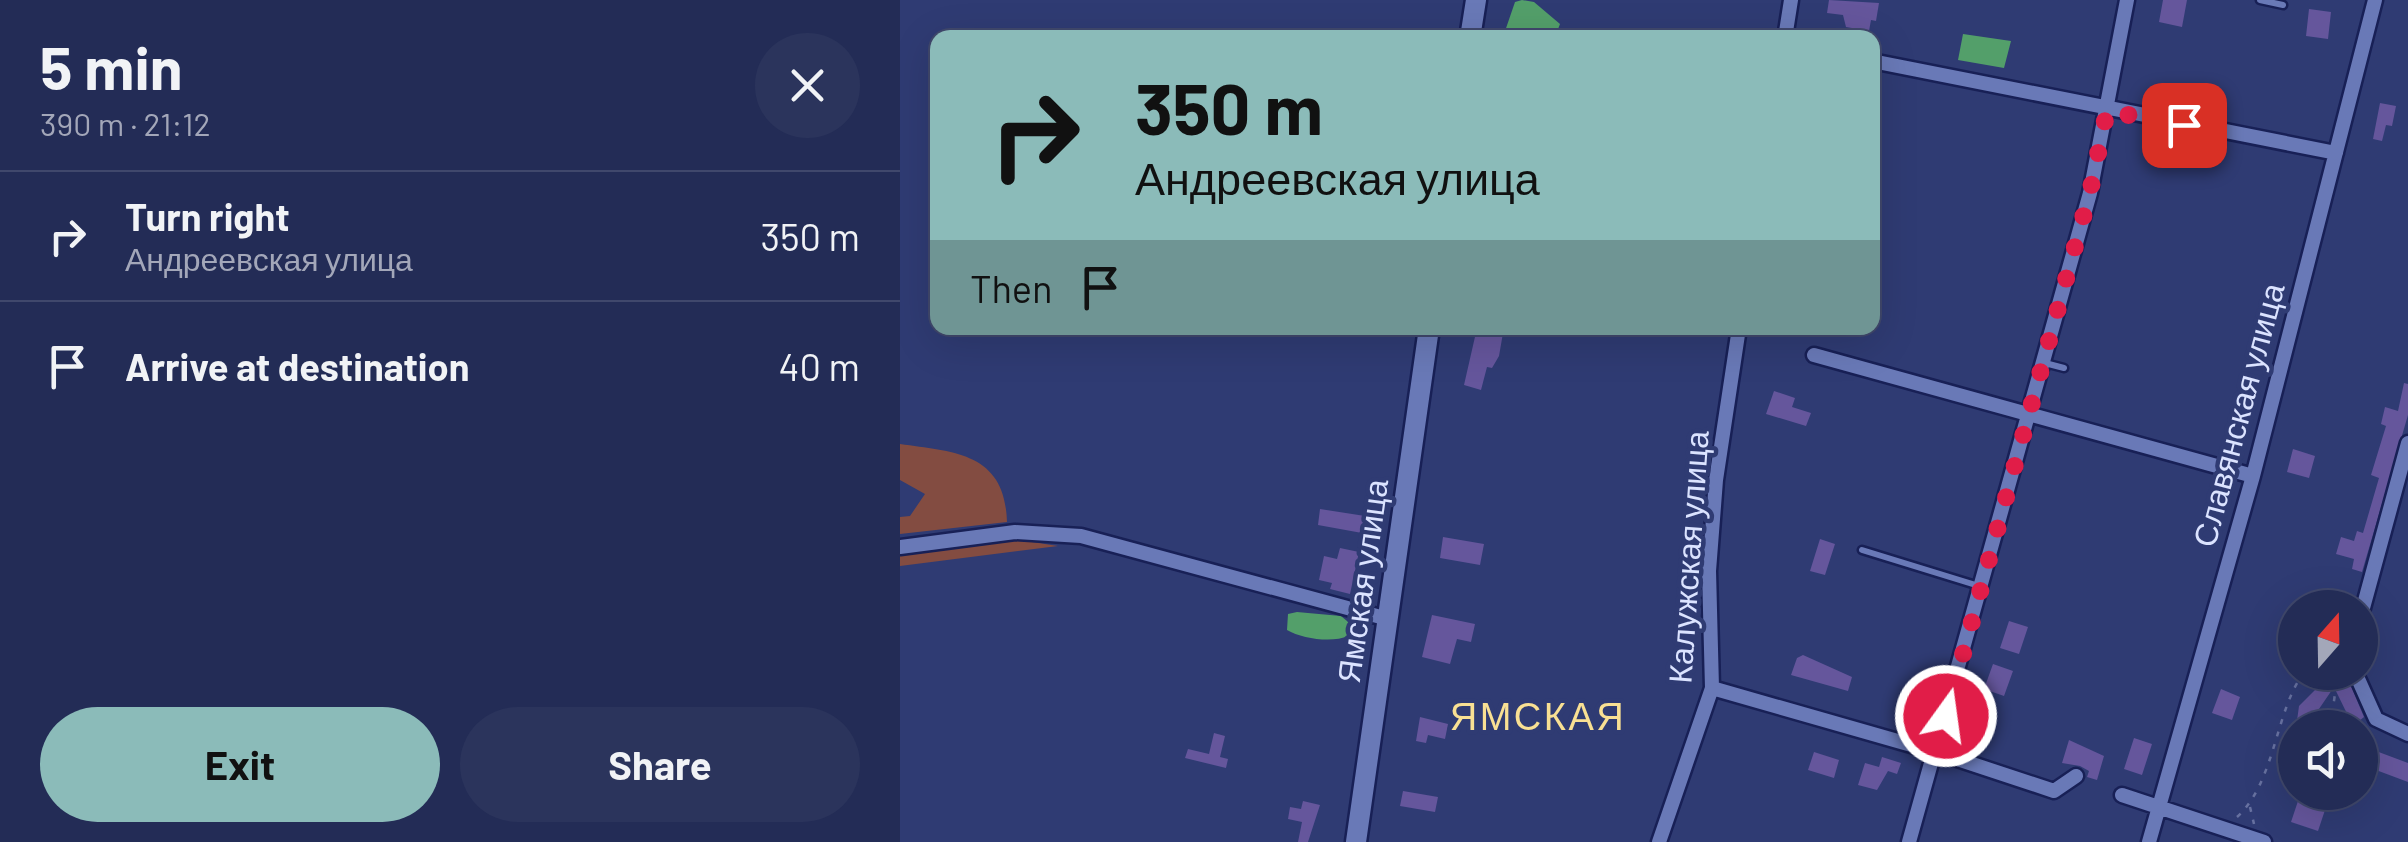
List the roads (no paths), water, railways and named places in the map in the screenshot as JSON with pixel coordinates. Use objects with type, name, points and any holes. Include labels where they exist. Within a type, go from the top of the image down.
[{"type":"main road","points":[[1471,30],[1476,0]]},
{"type":"main road","name":"Ямская улица","points":[[1356,842],[1428,335]]},
{"type":"street","points":[[1786,30],[1790,0]]},
{"type":"street","points":[[1909,842],[2090,192],[2127,0]]},
{"type":"street","name":"Славянская улица","points":[[2149,842],[2253,476],[2375,0]]},
{"type":"street","points":[[1880,63],[2107,111],[2336,153]]},
{"type":"street","name":"Калужская улица","points":[[1659,842],[1712,688],[1709,571],[1714,498],[1738,335]]},
{"type":"street","points":[[1814,355],[2253,476]]},
{"type":"street","points":[[2368,590],[2408,443]]},
{"type":"street","points":[[900,548],[1016,532],[1081,536],[1388,619]]},
{"type":"street","points":[[1712,688],[1936,752],[2054,792],[2076,776]]},
{"type":"street","points":[[2363,690],[2376,720],[2408,734]]},
{"type":"street","points":[[2122,795],[2262,841]]},
{"type":"lane","points":[[2260,0],[2283,5]]},
{"type":"lane","points":[[2041,362],[2064,368]]},
{"type":"lane","points":[[1862,550],[1980,586]]},
{"type":"district","name":"ЯМСКАЯ","points":[[1538,717]]}]
